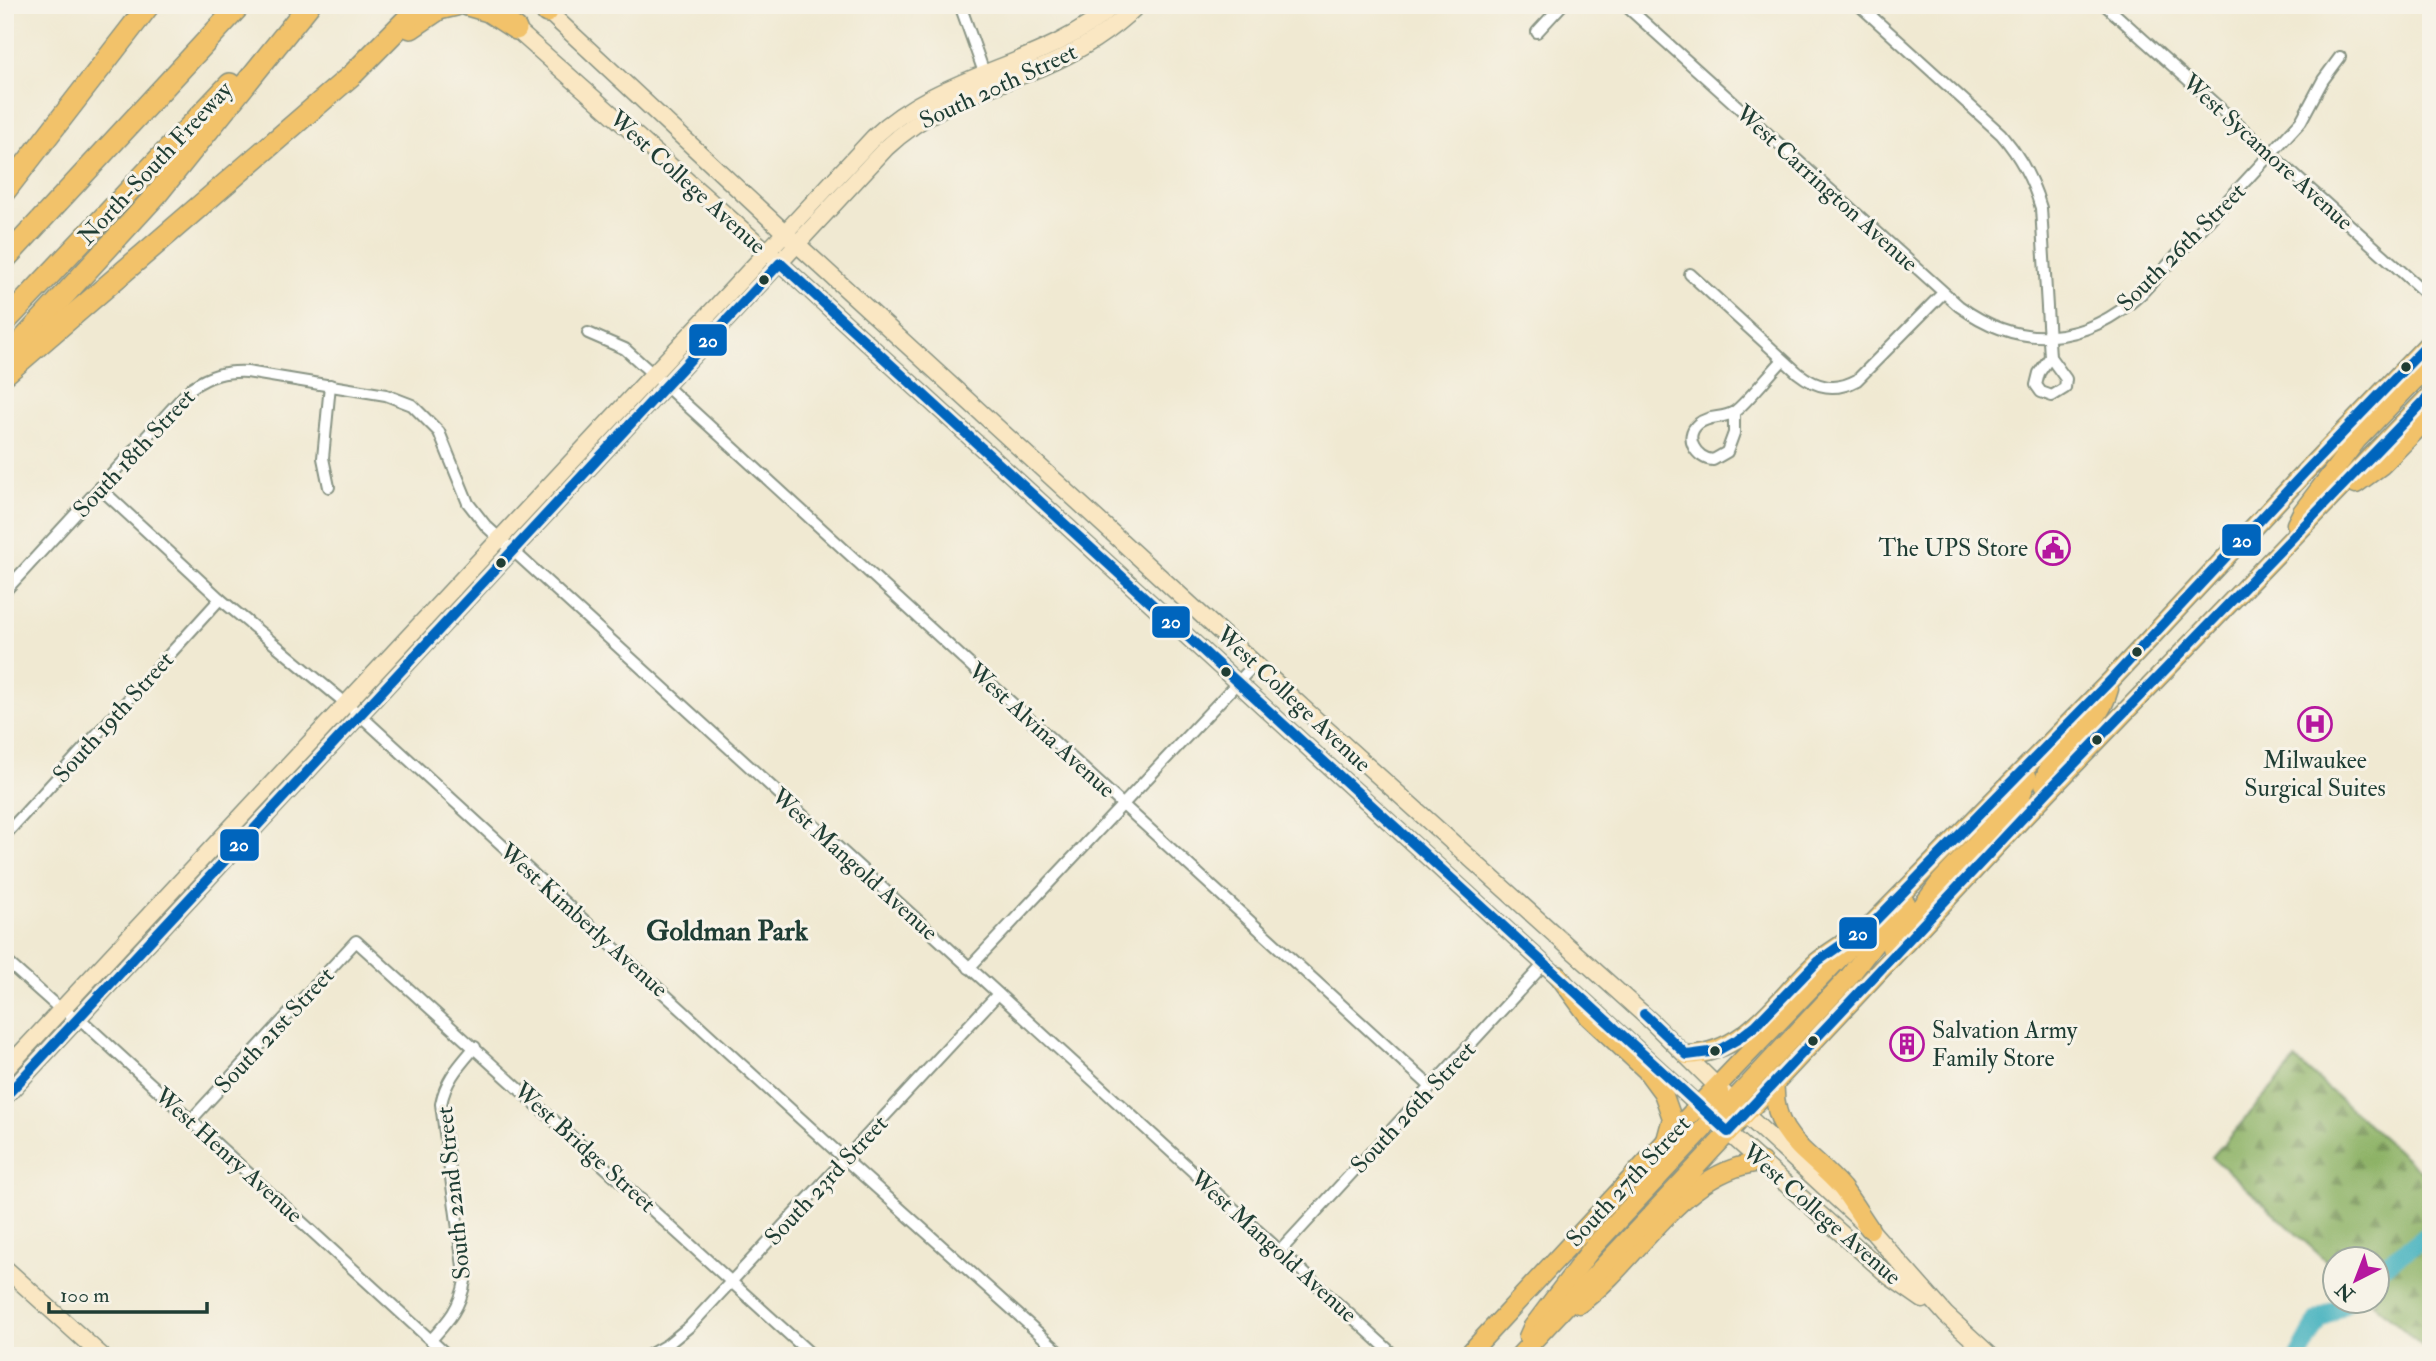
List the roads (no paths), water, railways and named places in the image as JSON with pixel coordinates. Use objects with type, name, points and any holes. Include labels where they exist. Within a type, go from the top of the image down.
[{"type":"highway","points":[[5,191],[149,5]]},
{"type":"highway","points":[[5,239],[240,5]]},
{"type":"highway","name":"North-South Freeway","points":[[5,259],[240,5]]},
{"type":"highway","points":[[5,360],[157,194],[307,5]]},
{"type":"highway","name":"North-South Freeway","points":[[5,322],[307,5]]},
{"type":"highway","points":[[378,51],[421,5]]},
{"type":"highway","points":[[5,374],[378,51],[430,14],[456,5]]},
{"type":"highway","points":[[467,5],[488,12],[516,29]]},
{"type":"main road","name":"South 27th Street","points":[[1467,1356],[1666,1140],[1705,1111],[1718,1086],[2112,679],[2304,472],[2431,341]]},
{"type":"main road","points":[[2287,543],[2302,512],[2357,440],[2431,363]]},
{"type":"main road","points":[[1728,1132],[1726,1115],[1775,1082],[2049,790],[2431,394]]},
{"type":"main road","points":[[2322,508],[2382,465],[2431,415]]},
{"type":"main road","points":[[2049,790],[2044,784],[2047,769],[2093,720],[2106,699],[2112,679]]},
{"type":"main road","points":[[1881,970],[1894,941],[1940,882],[2020,797],[2028,779],[2025,769]]},
{"type":"main road","points":[[1739,1107],[1848,978],[1939,858]]},
{"type":"main road","points":[[1687,1055],[1717,1051],[1738,1039],[1756,1025],[1818,961],[1875,921]]},
{"type":"main road","points":[[1552,969],[1589,1017],[1646,1070],[1663,1093],[1671,1118],[1666,1140]]},
{"type":"main road","points":[[1775,1082],[1775,1108],[1782,1123],[1798,1147],[1841,1187],[1870,1229]]},
{"type":"main road","points":[[1520,1355],[1532,1328],[1592,1247],[1705,1111]]},
{"type":"main road","name":"South 27th Street","points":[[1520,1355],[1728,1132]]},
{"type":"main road","points":[[1545,1329],[1602,1288],[1686,1197],[1705,1181],[1732,1168],[1762,1162]]},
{"type":"street","name":"West College Avenue","points":[[491,5],[780,263],[1728,1132],[1890,1277],[1945,1315],[1991,1356]]},
{"type":"street","points":[[960,5],[986,79]]},
{"type":"street","name":"South 20th Street","points":[[5,1097],[898,137],[920,119],[986,79],[1058,43],[1114,5]]},
{"type":"street","name":"South 20th Street","points":[[5,1070],[652,373],[887,125],[914,106],[986,79],[1042,67],[1105,33],[1138,5]]},
{"type":"street","points":[[1537,32],[1562,5]]},
{"type":"street","name":"West Carrington Avenue","points":[[1625,5],[1959,306],[1985,323],[2028,335],[2048,337]]},
{"type":"street","points":[[1859,5],[2001,134],[2016,151],[2033,184],[2041,208],[2050,358]]},
{"type":"street","name":"West Sycamore Avenue","points":[[2105,5],[2431,298]]},
{"type":"street","name":"West College Avenue","points":[[544,7],[784,232],[1255,664],[1687,1055],[1870,1229],[1945,1315]]},
{"type":"street","name":"South 26th Street","points":[[2048,337],[2066,336],[2093,328],[2129,305],[2301,121],[2323,80],[2340,57]]},
{"type":"street","points":[[1690,274],[1808,381],[1836,388],[1848,385],[1867,372],[1943,293]]},
{"type":"street","name":"West Alvina Avenue","points":[[588,333],[625,349],[652,373],[1431,1087]]},
{"type":"street","points":[[1734,412],[1733,441],[1727,452],[1713,460],[1701,456],[1692,444],[1693,430],[1705,420],[1734,412],[1783,360]]},
{"type":"street","name":"South 18th Street","points":[[5,591],[187,393],[203,380],[231,371],[330,385]]},
{"type":"street","points":[[329,487],[323,458],[330,385]]},
{"type":"street","name":"West Mangold Avenue","points":[[330,385],[386,395],[412,405],[423,414],[445,442],[468,503],[499,539],[1395,1356]]},
{"type":"street","name":"West Kimberly Avenue","points":[[101,489],[220,599],[360,715],[1064,1356]]},
{"type":"street","name":"South 19th Street","points":[[5,835],[220,599]]},
{"type":"street","points":[[970,968],[1255,664]]},
{"type":"street","name":"West Bridge Street","points":[[356,941],[813,1356]]},
{"type":"street","name":"South 21st Street","points":[[191,1120],[356,941]]},
{"type":"street","name":"West Henry Avenue","points":[[5,960],[61,1010],[79,1018],[449,1356]]},
{"type":"street","name":"South 26th Street","points":[[1280,1251],[1431,1087],[1552,969]]},
{"type":"street","name":"South 23rd Street","points":[[647,1356],[668,1344],[690,1326],[998,994]]},
{"type":"street","name":"South 22nd Street","points":[[431,1340],[452,1316],[461,1300],[465,1281],[441,1104],[450,1076],[475,1047]]},
{"type":"street","points":[[5,1268],[102,1356]]},
{"type":"waterway","points":[[2390,1261],[2431,1233]]},
{"type":"waterway","points":[[2299,1356],[2318,1321],[2325,1316]]},
{"type":"place","name":"The UPS Store","points":[[2053,548]]},
{"type":"place","name":"Milwaukee Surgical Suites","points":[[2315,724]]},
{"type":"place","name":"Salvation Army Family Store","points":[[1907,1044]]},
{"type":"district","name":"Goldman Park","points":[[727,930]]}]
